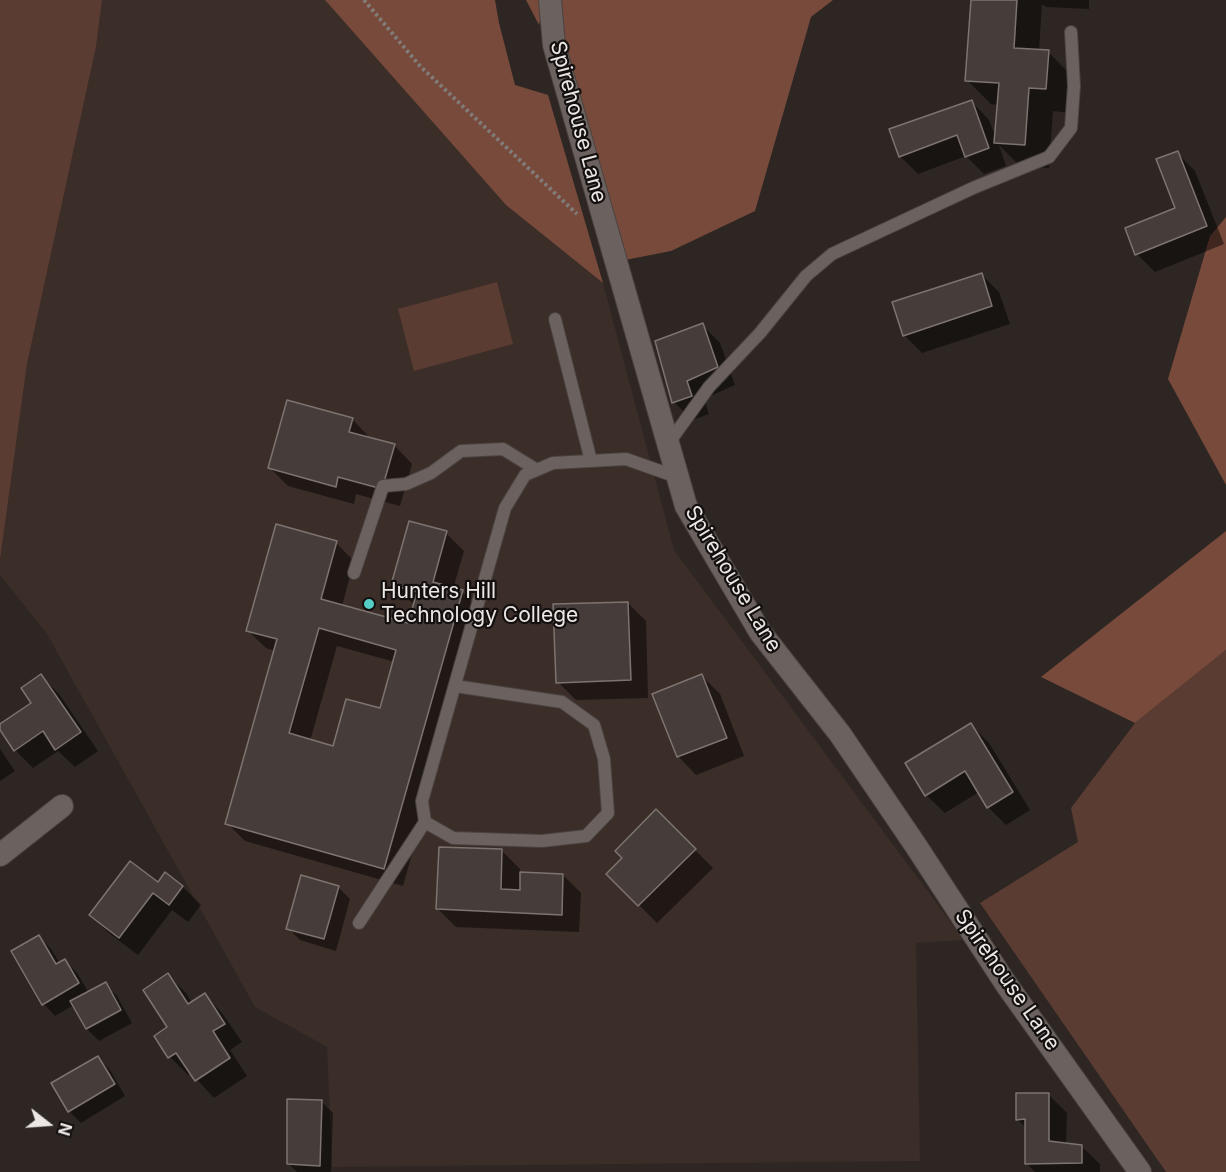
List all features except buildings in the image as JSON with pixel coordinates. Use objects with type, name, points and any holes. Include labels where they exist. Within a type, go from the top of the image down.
[{"type":"street","name":"Spirehouse Lane","points":[[550,0],[554,45],[686,506],[760,632],[840,734],[1006,984],[1134,1171]]},
{"type":"street","points":[[0,855],[62,806]]},
{"type":"lane","points":[[667,445],[709,387],[760,333],[806,276],[832,254],[973,188],[1049,157],[1071,128],[1074,86],[1071,32]]},
{"type":"lane","points":[[555,319],[591,460]]},
{"type":"lane","points":[[354,573],[383,486],[406,484],[431,473],[461,451],[503,449],[537,470]]},
{"type":"lane","points":[[359,923],[425,822],[422,801],[505,508],[525,475],[553,463],[626,459],[677,477]]},
{"type":"lane","points":[[425,822],[453,838],[542,841],[586,836],[608,813],[604,759],[594,725],[562,702],[455,686]]},
{"type":"path","points":[[364,0],[420,66],[580,217]]},
{"type":"shaded area","points":[[0,0],[102,0],[96,47],[27,364],[0,560]]},
{"type":"shaded area","name":"Hunters Hill Technology College","points":[[102,0],[325,0],[506,205],[603,283],[674,550],[964,940],[916,943],[920,1161],[332,1167],[327,1047],[255,1007],[47,634],[0,575],[0,560],[27,364],[96,47]]},
{"type":"shaded area","points":[[325,0],[495,0],[515,85],[548,95],[603,283],[506,205]]},
{"type":"shaded area","points":[[526,0],[544,0],[539,25]]},
{"type":"shaded area","points":[[556,0],[833,0],[811,17],[755,211],[671,251],[625,260],[594,161]]},
{"type":"shaded area","points":[[1226,217],[1226,485],[1168,379],[1210,236]]},
{"type":"shaded area","points":[[497,282],[513,344],[414,371],[398,309]]},
{"type":"shaded area","points":[[1226,531],[1226,650],[1135,723],[1041,677]]},
{"type":"shaded area","points":[[1226,650],[1226,1172],[1166,1172],[980,903],[1078,842],[1071,808],[1135,723]]},
{"type":"place","name":"Hunters Hill Technology College","points":[[369,604]]}]
